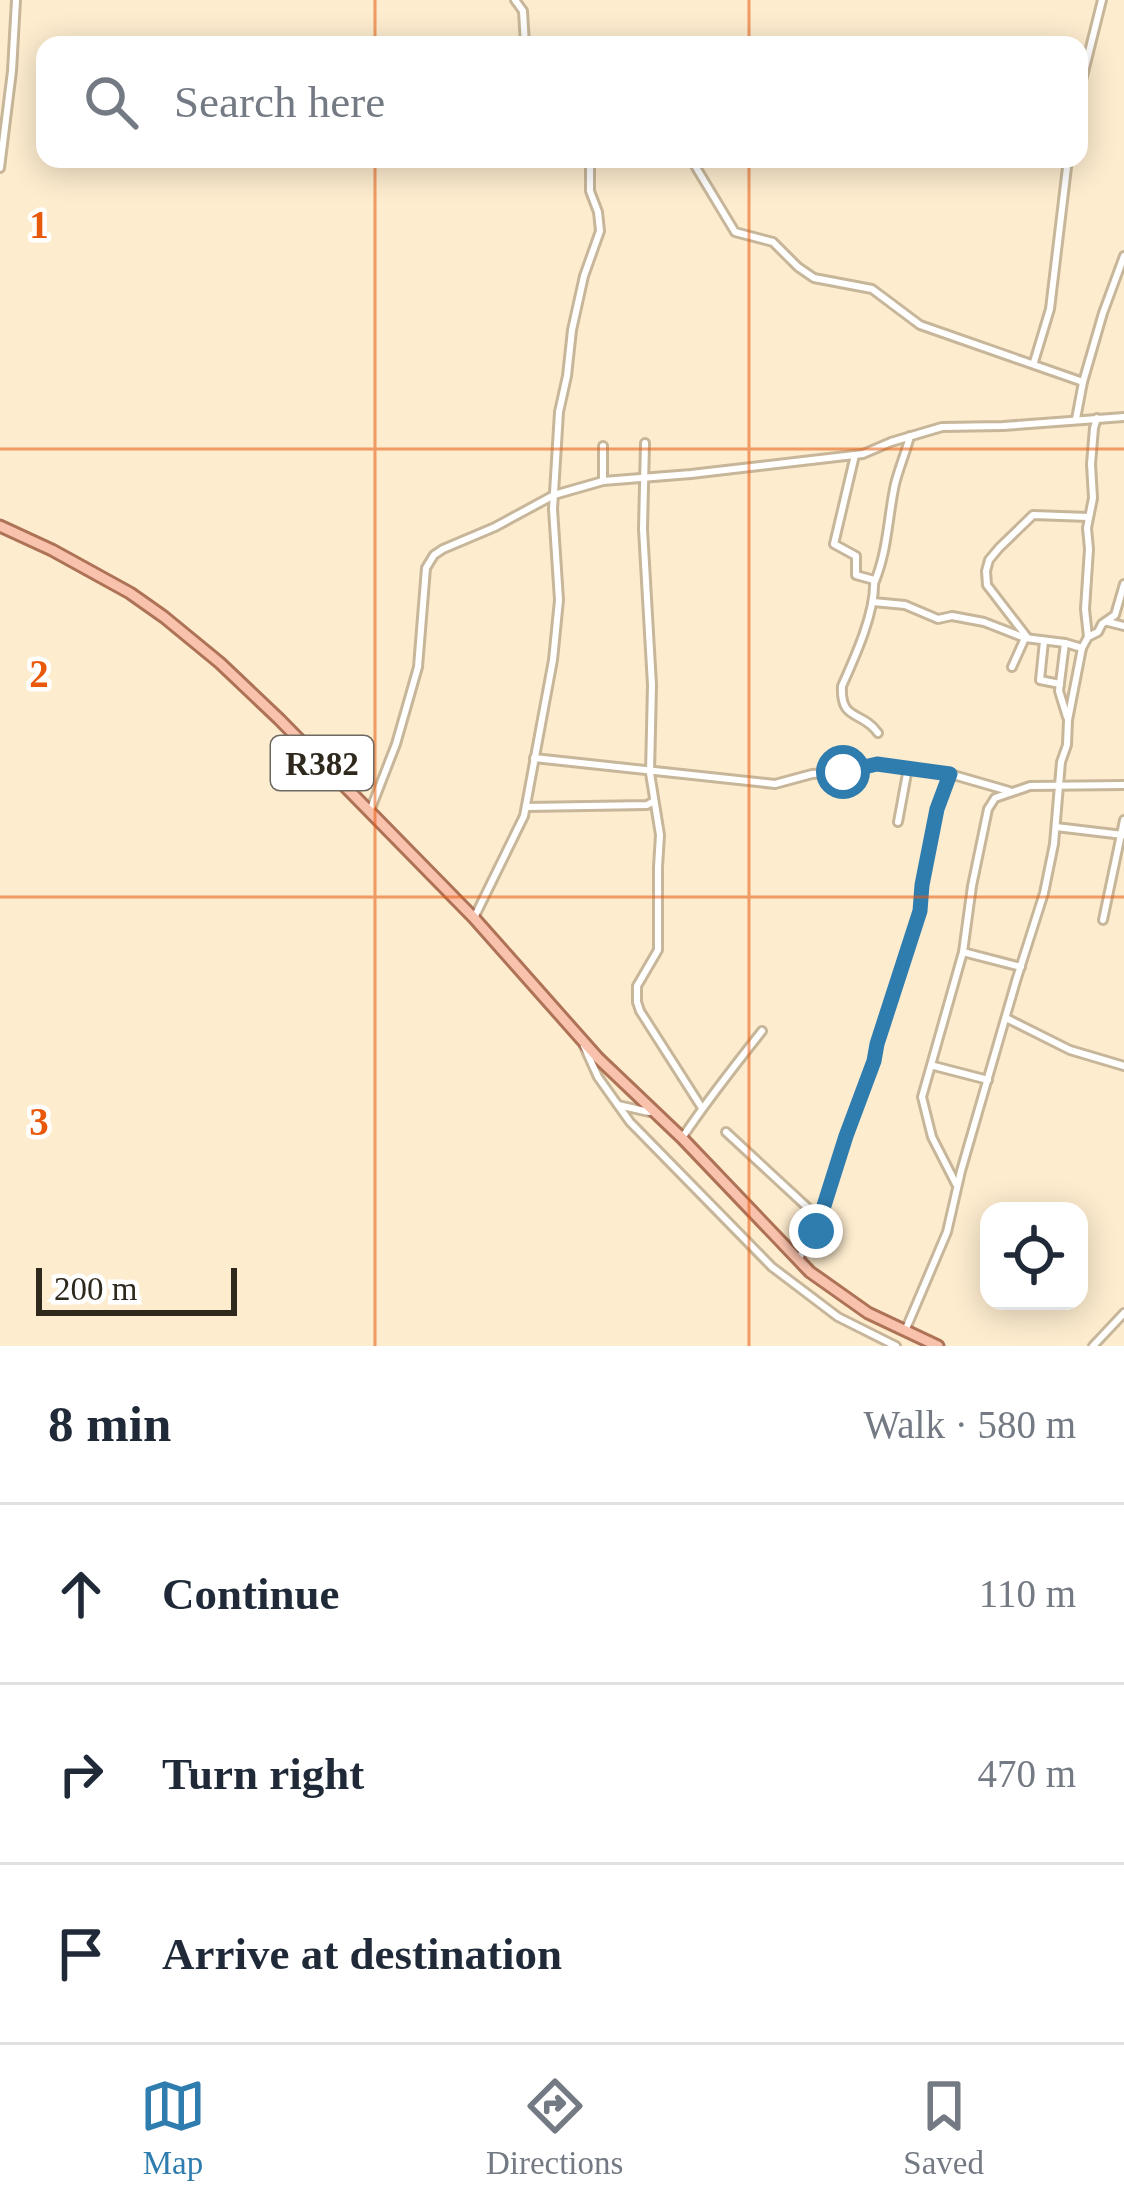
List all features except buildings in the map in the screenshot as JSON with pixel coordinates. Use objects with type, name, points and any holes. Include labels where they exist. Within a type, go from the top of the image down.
[{"type":"main road","name":"R382","points":[[0,526],[92,572],[164,616],[232,675],[474,918],[581,1040],[798,1260],[853,1304],[938,1346]]},
{"type":"street","points":[[0,168],[16,0]]},
{"type":"street","points":[[515,0],[523,11],[524,36]]},
{"type":"street","points":[[1088,56],[1102,0]]},
{"type":"street","points":[[474,918],[527,807],[553,660],[558,613],[553,516],[559,412],[584,277],[600,231],[590,191],[590,168]]},
{"type":"street","points":[[696,168],[735,232],[773,242],[809,277],[872,289],[920,325],[1083,382]]},
{"type":"street","points":[[1034,363],[1050,309],[1067,168]]},
{"type":"street","points":[[1076,419],[1102,314],[1124,256]]},
{"type":"street","points":[[369,812],[396,744],[418,667],[428,563],[437,552],[554,496],[603,481],[855,455],[950,426],[1124,417]]},
{"type":"street","points":[[905,1331],[947,1232],[1044,893],[1068,720],[1088,637],[1090,468],[1097,418]]},
{"type":"street","points":[[878,733],[868,721],[848,712],[842,694],[873,602],[910,436]]},
{"type":"street","points":[[644,443],[650,773],[660,835],[658,948],[639,980],[637,1002],[701,1108]]},
{"type":"street","points":[[603,446],[603,481]]},
{"type":"street","points":[[855,455],[834,544],[856,556],[856,575],[875,581]]},
{"type":"street","points":[[1027,639],[987,586],[989,560],[1033,514],[1089,517]]},
{"type":"street","points":[[1088,637],[1114,615],[1124,584]]},
{"type":"street","points":[[873,602],[905,605],[938,619],[952,616],[983,622],[1027,639],[1082,648]]},
{"type":"street","points":[[1105,622],[1124,626]]},
{"type":"street","points":[[1012,667],[1027,639]]},
{"type":"street","points":[[1044,641],[1040,680],[1060,684]]},
{"type":"street","points":[[1065,643],[1059,694],[1068,720]]},
{"type":"street","points":[[534,758],[776,784],[877,764],[950,774],[1012,792]]},
{"type":"street","points":[[898,822],[908,768]]},
{"type":"street","points":[[798,1260],[821,1220],[874,1061],[920,911],[937,809],[950,774]]},
{"type":"street","points":[[958,1187],[932,1137],[922,1102],[963,952],[988,809],[995,798],[1030,786],[1124,785]]},
{"type":"street","points":[[527,807],[647,805],[654,801]]},
{"type":"street","points":[[1103,920],[1124,820]]},
{"type":"street","points":[[1056,827],[1123,835]]},
{"type":"street","points":[[963,952],[1021,967]]},
{"type":"street","points":[[1006,1018],[1059,1046],[1124,1066]]},
{"type":"street","points":[[682,1138],[762,1031]]},
{"type":"street","points":[[581,1040],[598,1077],[630,1122],[772,1268],[838,1317],[896,1346]]},
{"type":"street","points":[[933,1066],[988,1080]]},
{"type":"street","points":[[618,1105],[660,1116]]},
{"type":"street","points":[[726,1132],[821,1220]]},
{"type":"street","points":[[1093,1346],[1124,1312]]},
{"type":"route","points":[[816,1231],[920,911],[937,809],[950,774],[877,764],[843,772]]}]
